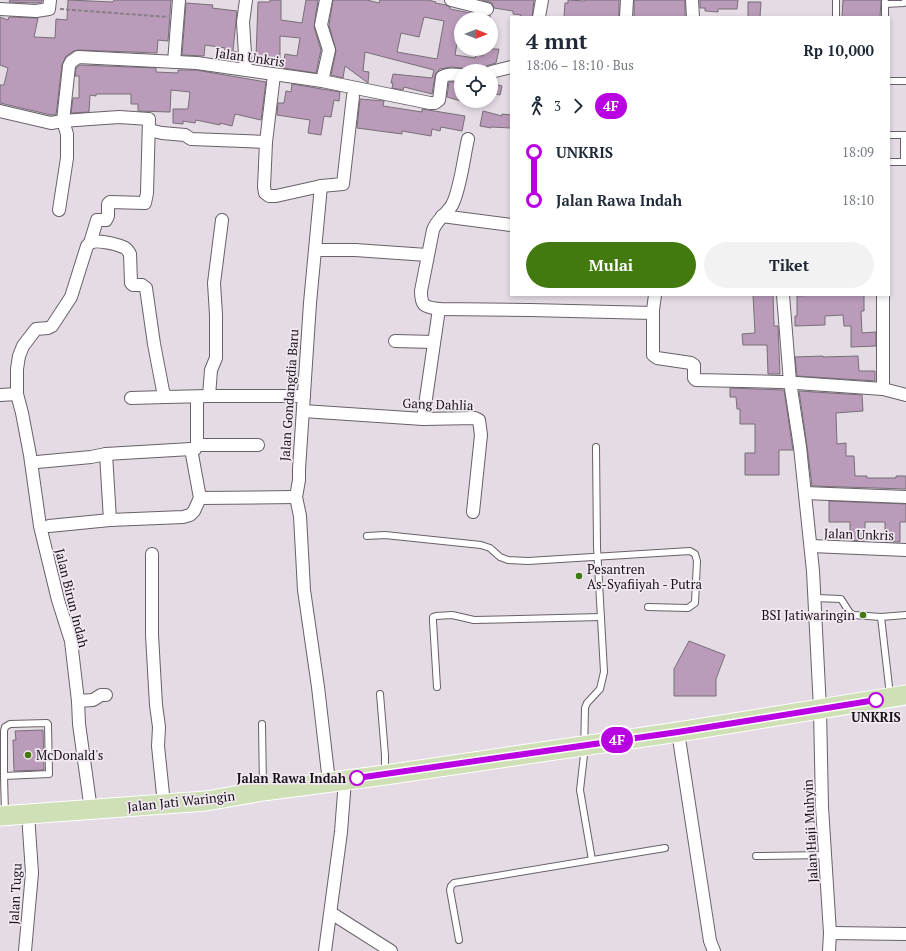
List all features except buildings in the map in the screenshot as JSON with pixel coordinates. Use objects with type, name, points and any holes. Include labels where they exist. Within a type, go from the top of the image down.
[{"type":"main road","name":"Jalan Jati Waringin","points":[[3,816],[206,801],[263,791],[385,775],[678,732],[898,697]]},
{"type":"street","points":[[174,62],[179,0]]},
{"type":"street","points":[[246,0],[243,22],[246,70]]},
{"type":"street","points":[[322,81],[329,50],[321,25],[326,0]]},
{"type":"street","points":[[451,0],[487,9]]},
{"type":"street","points":[[539,16],[542,0]]},
{"type":"street","points":[[626,16],[627,0]]},
{"type":"street","points":[[692,0],[693,16]]},
{"type":"street","points":[[0,8],[36,11],[50,4]]},
{"type":"street","name":"Jalan Unkris","points":[[59,210],[68,144],[63,121],[69,66],[71,62],[78,57],[197,63],[322,81],[435,103],[439,100],[442,77],[448,74],[454,74]]},
{"type":"street","points":[[498,70],[510,67]]},
{"type":"street","points":[[274,75],[266,142],[264,187],[265,193],[269,196],[276,196],[321,186],[343,184],[353,96]]},
{"type":"street","points":[[0,111],[51,123],[119,117],[149,118],[149,130],[185,135],[191,139],[266,142]]},
{"type":"street","name":"Jalan Birun Indah","points":[[91,810],[79,724],[78,701],[71,641],[58,600],[40,526],[33,459],[17,394],[17,369],[19,356],[23,346],[37,328],[48,328],[52,326],[71,297],[97,220],[106,220],[108,216],[108,204],[110,202],[144,203],[147,193],[149,130]]},
{"type":"street","points":[[468,139],[461,176],[454,201],[436,223],[433,230],[421,291],[421,300],[427,308],[653,313]]},
{"type":"street","name":"Jalan Gondangdia Baru","points":[[321,186],[310,303],[299,480],[296,497],[300,516],[304,590],[318,687],[337,781]]},
{"type":"street","points":[[442,216],[510,225]]},
{"type":"street","points":[[209,396],[211,370],[216,358],[214,283],[222,220]]},
{"type":"street","points":[[90,242],[95,240],[124,247],[130,254],[131,283],[133,286],[142,286],[146,288],[154,344],[163,391],[166,397]]},
{"type":"street","points":[[315,250],[355,250],[427,255]]},
{"type":"street","points":[[655,296],[653,313],[653,355],[657,358],[691,363],[694,365],[696,380],[790,382],[883,389],[906,395]]},
{"type":"street","name":"Jalan Haji Muhyin","points":[[783,296],[790,382],[805,493],[815,598],[820,709],[822,807],[830,933],[829,951]]},
{"type":"street","points":[[883,296],[883,389]]},
{"type":"street","points":[[424,419],[439,309]]},
{"type":"street","points":[[395,340],[434,342]]},
{"type":"street","points":[[0,395],[17,394]]},
{"type":"street","points":[[131,398],[304,396]]},
{"type":"street","points":[[49,526],[110,520],[183,517],[190,515],[194,511],[200,498],[194,447],[197,397]]},
{"type":"street","name":"Gang Dahlia","points":[[303,411],[424,419],[475,418],[479,420],[481,435],[473,512]]},
{"type":"street","points":[[33,459],[91,457],[106,454],[194,447],[258,446]]},
{"type":"street","points":[[33,459],[83,452]]},
{"type":"street","points":[[106,454],[110,520]]},
{"type":"street","points":[[805,493],[906,497]]},
{"type":"street","points":[[200,498],[296,497]]},
{"type":"street","name":"Jalan Unkris","points":[[811,546],[906,550]]},
{"type":"street","points":[[152,554],[152,635],[156,705],[159,727],[158,746],[164,804]]},
{"type":"street","points":[[78,701],[93,700],[101,695],[106,695]]},
{"type":"street","points":[[678,732],[710,941],[714,951]]},
{"type":"street","points":[[325,951],[341,832],[337,781]]},
{"type":"street","name":"Jalan Tugu","points":[[25,951],[32,873],[28,814]]},
{"type":"street","points":[[331,913],[391,951]]},
{"type":"street","points":[[830,933],[906,934]]},
{"type":"lane","points":[[836,0],[836,16]]},
{"type":"lane","points":[[885,16],[885,2],[904,3],[906,0]]},
{"type":"lane","points":[[890,81],[906,81]]},
{"type":"lane","points":[[890,135],[905,135],[905,162],[890,162]]},
{"type":"lane","points":[[592,860],[580,790],[585,745],[585,708],[587,703],[600,689],[603,678],[598,557],[596,447]]},
{"type":"lane","points":[[367,536],[385,535],[481,545],[490,548],[500,557],[508,560],[546,561],[690,551],[695,554],[697,561],[695,603],[688,608],[648,607]]},
{"type":"lane","points":[[815,598],[841,600],[850,613],[854,615],[881,617],[906,615]]},
{"type":"lane","points":[[437,686],[433,621],[434,617],[436,616],[452,615],[474,620],[600,617]]},
{"type":"lane","points":[[881,617],[887,681],[898,697]]},
{"type":"lane","points":[[380,694],[385,755],[385,775]]},
{"type":"lane","points":[[3,816],[5,727],[10,724],[47,723],[49,774],[4,776]]},
{"type":"lane","points":[[262,724],[263,791]]},
{"type":"lane","points":[[459,940],[450,890],[454,883],[665,848]]},
{"type":"lane","points":[[756,856],[825,855]]},
{"type":"path","points":[[50,4],[178,18]]},
{"type":"bus line","name":"4F","points":[[357,778],[678,732],[876,700]]},
{"type":"place","name":"Pesantren As-Syafiiyah - Putra","points":[[579,576]]},
{"type":"place","name":"BSI Jatiwaringin","points":[[863,615]]},
{"type":"place","name":"UNKRIS","points":[[876,700]]},
{"type":"place","name":"McDonald's","points":[[28,755]]},
{"type":"place","name":"Jalan Rawa Indah","points":[[357,778]]}]
